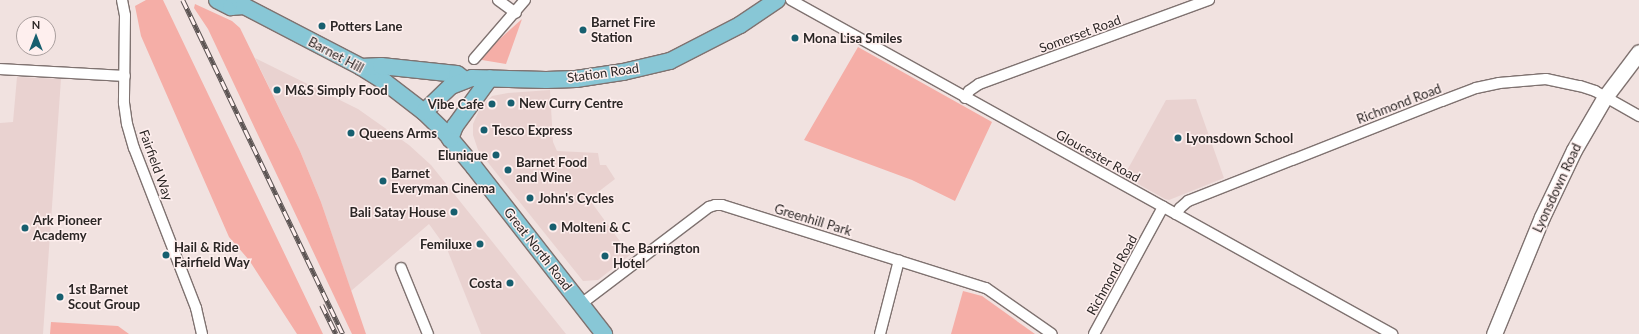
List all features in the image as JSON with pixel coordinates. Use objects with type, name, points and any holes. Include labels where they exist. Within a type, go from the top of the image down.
[{"type":"main road","name":"Barnet Hill","points":[[217,0],[231,7],[243,2],[361,67],[385,82],[424,112]]},
{"type":"main road","name":"Station Road","points":[[424,112],[451,86],[465,80],[490,78],[546,80],[576,79],[647,67],[670,60],[708,43],[777,0]]},
{"type":"main road","points":[[361,67],[381,66],[457,74],[465,80]]},
{"type":"main road","points":[[450,139],[455,126],[490,78]]},
{"type":"main road","name":"Great North Road","points":[[424,112],[450,139],[604,334]]},
{"type":"street","name":"Fairfield Way","points":[[122,0],[125,15],[125,110],[134,148],[191,296],[204,334]]},
{"type":"street","points":[[498,0],[516,13]]},
{"type":"street","points":[[474,59],[516,13],[525,0]]},
{"type":"street","name":"Gloucester Road","points":[[791,0],[1392,334]]},
{"type":"street","name":"Somerset Road","points":[[965,98],[969,91],[979,84],[1208,0]]},
{"type":"street","name":"Lyonsdown Road","points":[[1494,334],[1542,217],[1574,150],[1605,97],[1639,52]]},
{"type":"street","points":[[0,70],[125,76]]},
{"type":"street","name":"Richmond Road","points":[[1176,214],[1183,204],[1188,201],[1476,88],[1499,82],[1546,79],[1580,86],[1605,97],[1639,116]]},
{"type":"street","name":"Greenhill Park","points":[[581,304],[709,207],[722,205],[986,288],[1052,334]]},
{"type":"street","name":"Richmond Road","points":[[1094,334],[1163,207]]},
{"type":"street","points":[[880,334],[899,260]]},
{"type":"street","points":[[401,268],[428,334]]},
{"type":"shaded area","points":[[146,0],[163,0],[323,334],[297,334],[249,260],[229,237],[141,36],[135,6]]},
{"type":"shaded area","points":[[195,4],[232,21],[240,28],[300,151],[321,202],[366,334],[352,334],[208,29],[194,8]]},
{"type":"shaded area","points":[[522,19],[506,64],[481,59],[483,54]]},
{"type":"shaded area","points":[[858,47],[992,122],[955,201],[912,180],[804,140]]},
{"type":"shaded area","points":[[255,58],[358,109],[409,145],[431,165],[566,334],[481,334],[447,249],[429,224],[351,291],[321,202],[300,151]]},
{"type":"shaded area","name":"Ark Pioneer Academy","points":[[17,77],[61,79],[43,334],[0,334],[0,123],[13,122]]},
{"type":"shaded area","points":[[550,90],[553,142],[557,151],[598,153],[600,165],[606,165],[615,179],[589,199],[630,255],[598,280],[583,281],[478,150],[473,135],[473,124],[480,108],[492,96],[508,93]]},
{"type":"shaded area","name":"Lyonsdown School","points":[[1196,99],[1224,178],[1169,200],[1124,176],[1166,100]]},
{"type":"shaded area","points":[[963,291],[982,296],[1035,334],[951,334]]},
{"type":"shaded area","points":[[51,322],[118,326],[129,334],[50,334]]},
{"type":"railway","points":[[183,0],[343,334]]},
{"type":"railway","points":[[322,305],[336,334]]},
{"type":"place","name":"Potters Lane","points":[[322,26]]},
{"type":"place","name":"Barnet Fire Station","points":[[583,30]]},
{"type":"place","name":"Mona Lisa Smiles","points":[[795,38]]},
{"type":"place","name":"M&S Simply Food","points":[[277,90]]},
{"type":"place","name":"New Curry Centre","points":[[511,103]]},
{"type":"place","name":"Vibe Cafe","points":[[492,104]]},
{"type":"place","name":"Tesco Express","points":[[484,130]]},
{"type":"place","name":"Queens Arms","points":[[351,133]]},
{"type":"place","name":"Lyonsdown School","points":[[1178,138]]},
{"type":"place","name":"Elunique","points":[[496,155]]},
{"type":"place","name":"Barnet Food and Wine","points":[[508,170]]},
{"type":"place","name":"Barnet Everyman Cinema","points":[[383,181]]},
{"type":"place","name":"John's Cycles","points":[[530,198]]},
{"type":"place","name":"Bali Satay House","points":[[454,212]]},
{"type":"place","name":"Molteni & C","points":[[553,227]]},
{"type":"place","name":"Ark Pioneer Academy","points":[[25,228]]},
{"type":"place","name":"Femiluxe","points":[[480,244]]},
{"type":"place","name":"Hail & Ride Fairfield Way","points":[[166,255]]},
{"type":"place","name":"The Barrington Hotel","points":[[605,256]]},
{"type":"place","name":"Costa","points":[[510,283]]},
{"type":"place","name":"1st Barnet Scout Group","points":[[60,297]]}]
